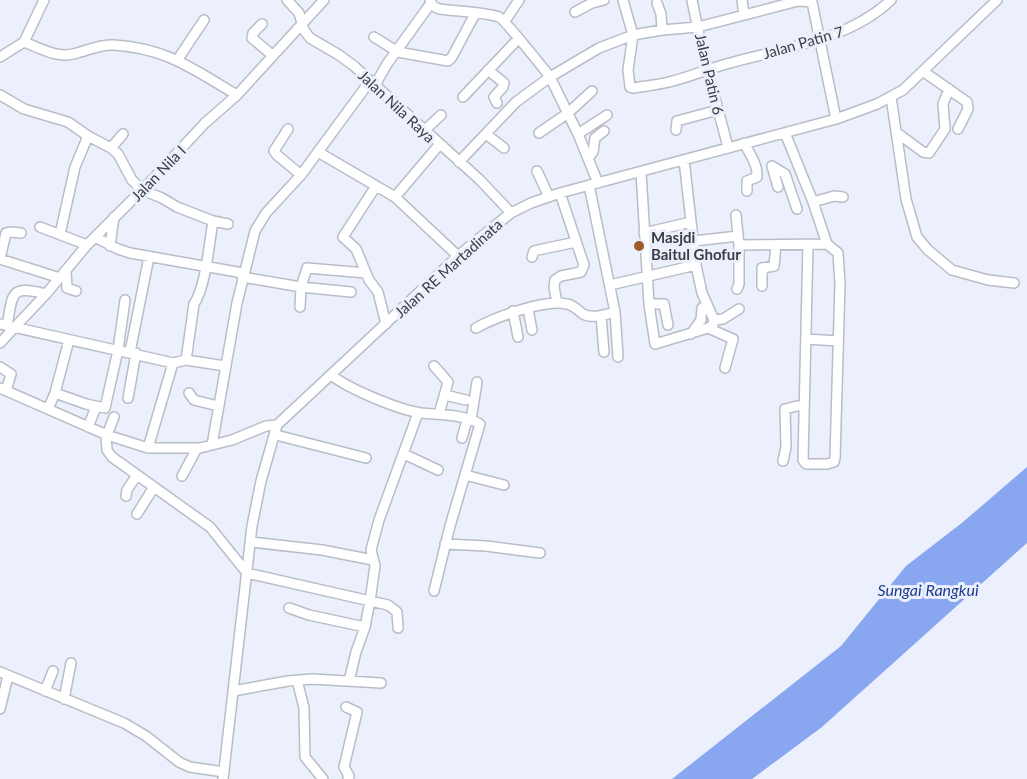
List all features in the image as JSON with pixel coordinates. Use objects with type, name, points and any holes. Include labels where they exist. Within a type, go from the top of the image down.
[{"type":"street","points":[[0,57],[24,42],[44,0]]},
{"type":"street","name":"Jalan Nila Raya","points":[[287,0],[299,13],[304,30],[310,38],[339,55],[373,83],[480,180],[511,213]]},
{"type":"street","name":"Jalan Nila I","points":[[7,332],[46,294],[114,217],[207,122],[237,95],[324,0]]},
{"type":"street","points":[[505,21],[519,0]]},
{"type":"street","points":[[575,12],[583,3],[604,0]]},
{"type":"street","points":[[622,0],[633,35]]},
{"type":"street","name":"Jalan Patin 6","points":[[692,0],[728,147]]},
{"type":"street","points":[[742,0],[744,15]]},
{"type":"street","name":"Jalan Patin 7","points":[[633,35],[628,70],[631,88],[669,82],[851,28],[891,0]]},
{"type":"street","name":"Jalan RE Martadinata","points":[[223,776],[251,542],[261,481],[276,430],[458,256],[511,213],[560,193],[860,111],[891,97],[924,72],[998,0]]},
{"type":"street","points":[[459,162],[516,102],[599,48],[633,35],[698,27],[798,1],[813,1],[836,119]]},
{"type":"street","points":[[212,445],[237,301],[255,231],[269,210],[301,175],[398,52],[430,2],[439,9],[500,17],[550,78],[589,157],[615,312],[618,357]]},
{"type":"street","points":[[657,3],[661,14],[662,30]]},
{"type":"street","points":[[374,37],[398,52],[449,61],[475,14]]},
{"type":"street","points":[[176,59],[204,20]]},
{"type":"street","points":[[262,24],[253,33],[252,38],[272,55]]},
{"type":"street","points":[[463,97],[518,39]]},
{"type":"street","points":[[24,42],[50,53],[97,54]]},
{"type":"street","points":[[74,54],[106,45],[146,48],[176,59],[237,95]]},
{"type":"street","points":[[488,70],[504,83],[494,97],[496,103]]},
{"type":"street","points":[[924,72],[967,102],[968,105],[958,129]]},
{"type":"street","points":[[896,132],[923,152],[929,153],[945,129],[943,104],[950,89]]},
{"type":"street","points":[[540,134],[592,91]]},
{"type":"street","points":[[0,95],[24,109],[68,122],[111,148],[118,154],[132,180],[142,190],[177,207],[213,221],[228,224]]},
{"type":"street","points":[[891,97],[912,223],[917,237],[927,250],[952,270],[988,280],[1014,283]]},
{"type":"street","points":[[676,130],[677,121],[718,110]]},
{"type":"street","points":[[578,134],[607,114]]},
{"type":"street","points":[[424,131],[441,115]]},
{"type":"street","points":[[288,129],[274,151],[301,175]]},
{"type":"street","points":[[589,157],[593,152],[595,138],[604,131]]},
{"type":"street","points":[[784,133],[813,202],[827,244],[838,253],[840,262],[835,458],[833,463],[806,464],[804,462],[808,244]]},
{"type":"street","points":[[111,148],[123,134]]},
{"type":"street","points":[[486,134],[504,148]]},
{"type":"street","points":[[60,234],[75,167],[88,136]]},
{"type":"street","points":[[744,143],[758,174],[757,177],[747,181],[747,191]]},
{"type":"street","points":[[395,197],[439,145]]},
{"type":"street","points":[[318,152],[395,197],[458,256]]},
{"type":"street","points":[[684,160],[696,265],[702,293],[711,324],[734,339],[725,368]]},
{"type":"street","points":[[778,187],[772,166],[784,173],[797,209]]},
{"type":"street","points":[[537,171],[549,197]]},
{"type":"street","points":[[641,172],[649,304],[655,344],[691,334],[739,309]]},
{"type":"street","points":[[791,190],[804,184]]},
{"type":"street","points":[[376,186],[343,237],[356,249],[363,262],[363,273],[380,297],[383,326]]},
{"type":"street","points":[[557,303],[554,284],[557,278],[577,273],[583,269],[560,193]]},
{"type":"street","points":[[813,202],[834,196],[843,197]]},
{"type":"street","points":[[735,215],[738,241],[739,284],[737,289]]},
{"type":"street","points":[[110,246],[114,217]]},
{"type":"street","points":[[186,360],[194,304],[205,266],[213,221]]},
{"type":"street","points":[[644,233],[692,222]]},
{"type":"street","points":[[40,227],[87,245]]},
{"type":"street","points":[[21,234],[10,232],[6,234],[0,259],[60,278]]},
{"type":"street","points":[[95,237],[110,246],[149,257],[205,266],[301,287],[351,292]]},
{"type":"street","points":[[694,241],[738,241],[776,245],[827,244]]},
{"type":"street","points":[[532,257],[538,250],[576,242]]},
{"type":"street","points":[[762,286],[762,269],[774,266],[776,245]]},
{"type":"street","points":[[128,398],[149,257]]},
{"type":"street","points":[[610,285],[696,265]]},
{"type":"street","points":[[300,307],[301,287],[307,268],[363,273]]},
{"type":"street","points":[[66,270],[68,288],[76,291]]},
{"type":"street","points":[[46,294],[25,289],[17,292],[12,300],[7,332],[134,355],[172,367],[186,360],[224,372]]},
{"type":"street","points":[[55,393],[105,408],[125,300]]},
{"type":"street","points":[[476,328],[495,317],[513,311],[557,303],[570,304],[585,315],[601,316],[615,312]]},
{"type":"street","points":[[649,304],[664,304],[668,325]]},
{"type":"street","points":[[691,334],[701,320],[702,308],[707,304]]},
{"type":"street","points":[[528,309],[532,330]]},
{"type":"street","points":[[513,311],[518,338]]},
{"type":"street","points":[[601,316],[604,327],[604,352]]},
{"type":"street","points":[[807,339],[838,341]]},
{"type":"street","points":[[48,410],[55,393],[68,343]]},
{"type":"street","points":[[434,366],[448,381],[439,414]]},
{"type":"street","points":[[0,367],[11,376],[3,390],[107,435],[148,448],[197,448],[232,440],[266,426],[366,458]]},
{"type":"street","points":[[148,448],[172,367]]},
{"type":"street","points":[[331,375],[350,388],[418,412],[479,423],[434,591]]},
{"type":"street","points":[[462,438],[470,420],[477,382]]},
{"type":"street","points":[[189,393],[194,400],[218,406]]},
{"type":"street","points":[[445,395],[466,400]]},
{"type":"street","points":[[783,461],[786,447],[785,409],[804,406]]},
{"type":"street","points":[[88,427],[96,407]]},
{"type":"street","points":[[349,681],[370,601],[375,566],[371,550],[379,520],[418,412]]},
{"type":"street","points":[[114,417],[107,435],[107,450],[110,455],[210,527],[247,573],[388,605],[396,609],[398,628]]},
{"type":"street","points":[[182,476],[197,448]]},
{"type":"street","points":[[404,454],[438,470]]},
{"type":"street","points":[[126,496],[127,490],[137,475]]},
{"type":"street","points":[[465,475],[504,485]]},
{"type":"street","points":[[137,514],[154,487]]},
{"type":"street","points":[[251,542],[322,550],[372,560]]},
{"type":"street","points":[[445,544],[486,546],[540,553]]},
{"type":"street","points":[[289,608],[309,615],[365,627]]},
{"type":"street","points":[[64,699],[71,663]]},
{"type":"street","points":[[45,691],[53,672]]},
{"type":"street","points":[[0,709],[4,674],[133,728],[172,757],[190,767],[223,776]]},
{"type":"street","points":[[297,680],[304,708],[305,757],[323,779]]},
{"type":"street","points":[[233,691],[297,680],[381,683]]},
{"type":"street","points":[[346,707],[357,712],[344,767],[348,779]]},
{"type":"water","name":"Sungai Rangkui","points":[[1027,467],[1027,543],[822,727],[752,779],[672,779],[841,646],[906,566],[963,522]]},
{"type":"place","name":"Masjdi Baitul Ghofur","points":[[639,246]]}]
